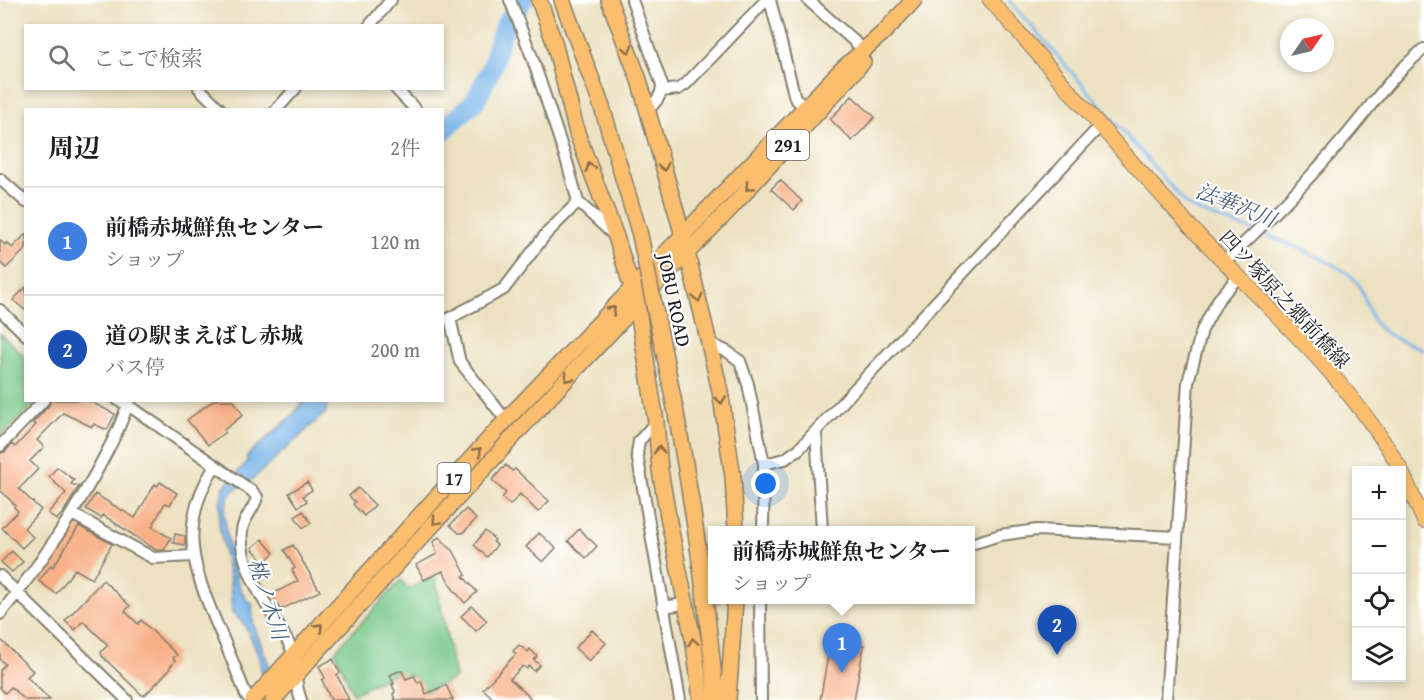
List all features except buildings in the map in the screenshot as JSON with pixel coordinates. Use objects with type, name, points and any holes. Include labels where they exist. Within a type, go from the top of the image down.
[{"type":"highway","name":"JOBU ROAD","points":[[562,0],[602,107],[640,235],[688,472],[708,617],[716,700]]},
{"type":"highway","points":[[609,0],[639,80],[683,236],[709,343],[720,392],[734,477],[736,526]]},
{"type":"highway","name":"291","points":[[683,236],[841,70],[884,32],[914,0]]},
{"type":"highway","points":[[540,5],[554,42],[577,134],[616,237],[636,304],[656,422],[660,470],[694,644],[702,700]]},
{"type":"highway","name":"291","points":[[687,253],[730,209],[863,62],[884,32]]},
{"type":"highway","name":"17","points":[[286,678],[294,655],[506,420],[683,236]]},
{"type":"highway","name":"17","points":[[259,699],[286,678],[636,304],[687,253]]},
{"type":"highway","points":[[728,700],[735,604]]},
{"type":"highway","name":"JOBU ROAD","points":[[708,617],[710,700]]},
{"type":"main road","name":"四ツ塚原之郷前橋線","points":[[990,0],[1100,126],[1224,262],[1319,361],[1378,434],[1398,466]]},
{"type":"main road","name":"四ツ塚原之郷前橋線","points":[[1406,482],[1424,521]]},
{"type":"street","points":[[374,24],[391,0]]},
{"type":"street","points":[[510,0],[564,152],[578,202],[616,237]]},
{"type":"street","points":[[632,0],[662,85],[662,92],[647,111]]},
{"type":"street","points":[[662,92],[678,89],[686,84],[768,0]]},
{"type":"street","points":[[768,0],[795,98],[805,108]]},
{"type":"street","points":[[808,0],[864,50]]},
{"type":"street","points":[[1224,262],[1266,222],[1337,147],[1390,79],[1424,49]]},
{"type":"street","points":[[201,90],[219,108]]},
{"type":"street","points":[[278,108],[294,90]]},
{"type":"street","points":[[397,90],[414,108]]},
{"type":"street","points":[[764,464],[785,459],[816,432],[1100,126]]},
{"type":"street","points":[[0,179],[24,200]]},
{"type":"street","points":[[506,420],[460,362],[450,318],[504,289],[546,234],[578,202]]},
{"type":"street","points":[[1166,700],[1188,382],[1202,330],[1218,300],[1238,277]]},
{"type":"street","points":[[0,310],[24,333]]},
{"type":"street","points":[[709,343],[740,361],[748,384],[764,464],[763,526]]},
{"type":"street","points":[[0,446],[42,402]]},
{"type":"street","points":[[0,614],[49,551],[72,514],[104,457],[125,402],[252,491],[257,497],[243,524],[241,542],[244,556],[262,596],[294,655]]},
{"type":"street","points":[[656,422],[639,441],[637,454],[680,700]]},
{"type":"street","points":[[816,432],[822,526]]},
{"type":"street","points":[[215,466],[205,482],[194,513],[193,556],[200,585],[246,695],[259,699]]},
{"type":"street","points":[[72,514],[153,558],[193,556]]},
{"type":"street","points":[[975,543],[1000,535],[1037,530],[1178,537]]},
{"type":"street","points":[[0,576],[127,700]]},
{"type":"street","points":[[760,604],[760,700]]},
{"type":"street","points":[[663,607],[677,605]]},
{"type":"street","points":[[286,678],[301,700]]},
{"type":"green space","points":[[0,333],[24,356],[24,402],[36,402],[0,437]]},
{"type":"green space","points":[[435,576],[455,678],[425,692],[421,682],[418,683],[414,676],[411,677],[409,674],[404,676],[398,671],[353,694],[335,651],[401,580],[409,589]]},
{"type":"water","points":[[303,402],[327,402],[326,412],[253,479],[232,491],[224,512],[227,537],[238,584],[247,601],[252,603],[253,623],[284,700],[269,700],[257,652],[245,625],[232,612],[230,580],[219,526],[220,503],[224,487],[248,461],[246,458],[249,454],[292,416]]},
{"type":"waterway","name":"桃ノ木川","points":[[444,130],[475,101],[493,65],[504,27],[523,0]]},
{"type":"waterway","name":"法華沢川","points":[[1009,0],[1186,204],[1199,212],[1254,231]]},
{"type":"waterway","name":"法華沢川","points":[[1260,233],[1311,254],[1350,275],[1359,285],[1377,326],[1396,338],[1424,350]]},
{"type":"tunnel","points":[[680,604],[708,602]]},
{"type":"place","name":"道の駅まえばし赤城","points":[[1057,655]]},
{"type":"place","name":"前橋赤城鮮魚センター","points":[[842,673]]}]
